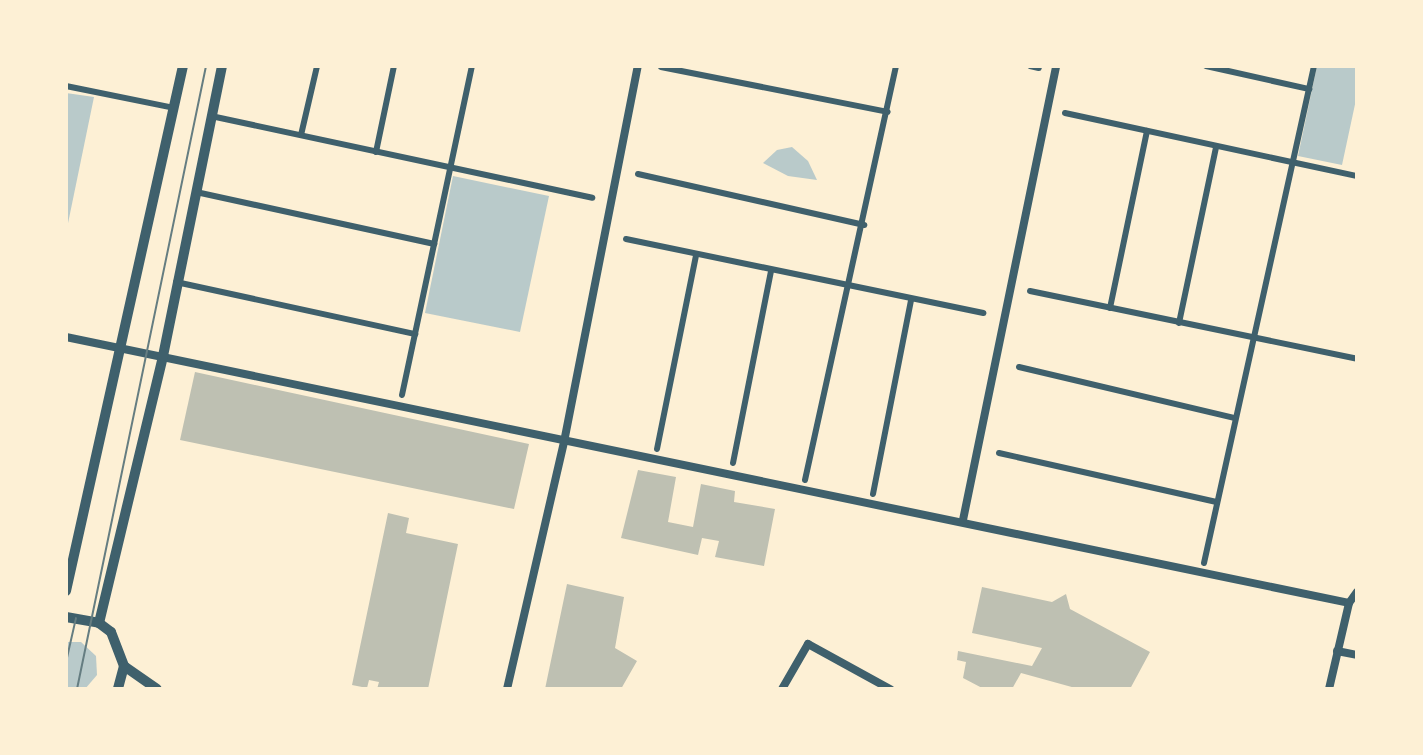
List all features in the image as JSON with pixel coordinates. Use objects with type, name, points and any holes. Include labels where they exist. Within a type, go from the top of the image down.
[{"type":"street","points":[[66,591],[183,66]]},
{"type":"street","points":[[99,623],[163,356],[222,66]]},
{"type":"street","points":[[301,135],[317,66]]},
{"type":"street","points":[[376,152],[394,66]]},
{"type":"street","points":[[402,395],[472,66]]},
{"type":"street","points":[[507,689],[564,442],[638,66]]},
{"type":"street","points":[[805,480],[864,225],[896,66]]},
{"type":"street","points":[[1030,66],[1039,68]]},
{"type":"street","points":[[963,520],[1056,66]]},
{"type":"street","points":[[1206,66],[1309,89]]},
{"type":"street","points":[[1204,563],[1314,66]]},
{"type":"street","points":[[661,67],[888,112]]},
{"type":"street","points":[[66,86],[174,108]]},
{"type":"street","points":[[1065,113],[1357,176]]},
{"type":"street","points":[[211,116],[592,198]]},
{"type":"street","points":[[1110,308],[1147,131]]},
{"type":"street","points":[[1179,323],[1216,147]]},
{"type":"street","points":[[638,174],[864,225]]},
{"type":"street","points":[[196,192],[434,244]]},
{"type":"street","points":[[626,239],[849,288],[983,313]]},
{"type":"street","points":[[657,449],[696,255]]},
{"type":"street","points":[[733,463],[771,271]]},
{"type":"street","points":[[176,282],[415,334]]},
{"type":"street","points":[[1030,291],[1357,359]]},
{"type":"street","points":[[873,494],[911,300]]},
{"type":"street","points":[[66,337],[564,442],[963,520],[1349,603]]},
{"type":"street","points":[[1019,367],[1235,418]]},
{"type":"street","points":[[999,453],[1217,502]]},
{"type":"street","points":[[1329,689],[1349,603],[1357,592]]},
{"type":"street","points":[[66,617],[99,623],[120,646],[124,666],[118,689]]},
{"type":"street","points":[[782,689],[808,644],[890,689]]},
{"type":"street","points":[[1337,651],[1357,655]]},
{"type":"street","points":[[124,666],[157,689]]},
{"type":"shaded area","points":[[1317,66],[1357,66],[1357,95],[1342,165],[1298,156]]},
{"type":"shaded area","points":[[66,93],[94,97],[66,233]]},
{"type":"shaded area","points":[[792,147],[808,161],[817,180],[788,176],[763,163],[777,150]]},
{"type":"shaded area","points":[[453,176],[549,196],[520,332],[425,313]]},
{"type":"shaded area","points":[[66,642],[81,642],[96,656],[97,675],[85,689],[66,689]]},
{"type":"building","points":[[195,372],[529,444],[514,509],[180,440]]},
{"type":"building","points":[[638,470],[676,477],[668,522],[693,527],[701,484],[735,491],[734,502],[775,509],[764,566],[715,557],[719,541],[702,538],[698,555],[621,538]]},
{"type":"building","points":[[388,513],[409,518],[406,533],[458,544],[428,689],[377,689],[379,682],[369,680],[367,688],[352,685]]},
{"type":"building","points":[[567,584],[624,597],[615,648],[637,661],[621,689],[545,689]]},
{"type":"building","points":[[982,587],[1052,602],[1066,594],[1070,609],[1150,652],[1130,689],[1079,689],[1021,673],[1012,689],[984,689],[963,678],[966,662],[957,660],[958,651],[1032,666],[1042,648],[972,633]]},
{"type":"tram line","points":[[77,689],[206,66]]},
{"type":"tram line","points":[[66,662],[76,618]]}]
